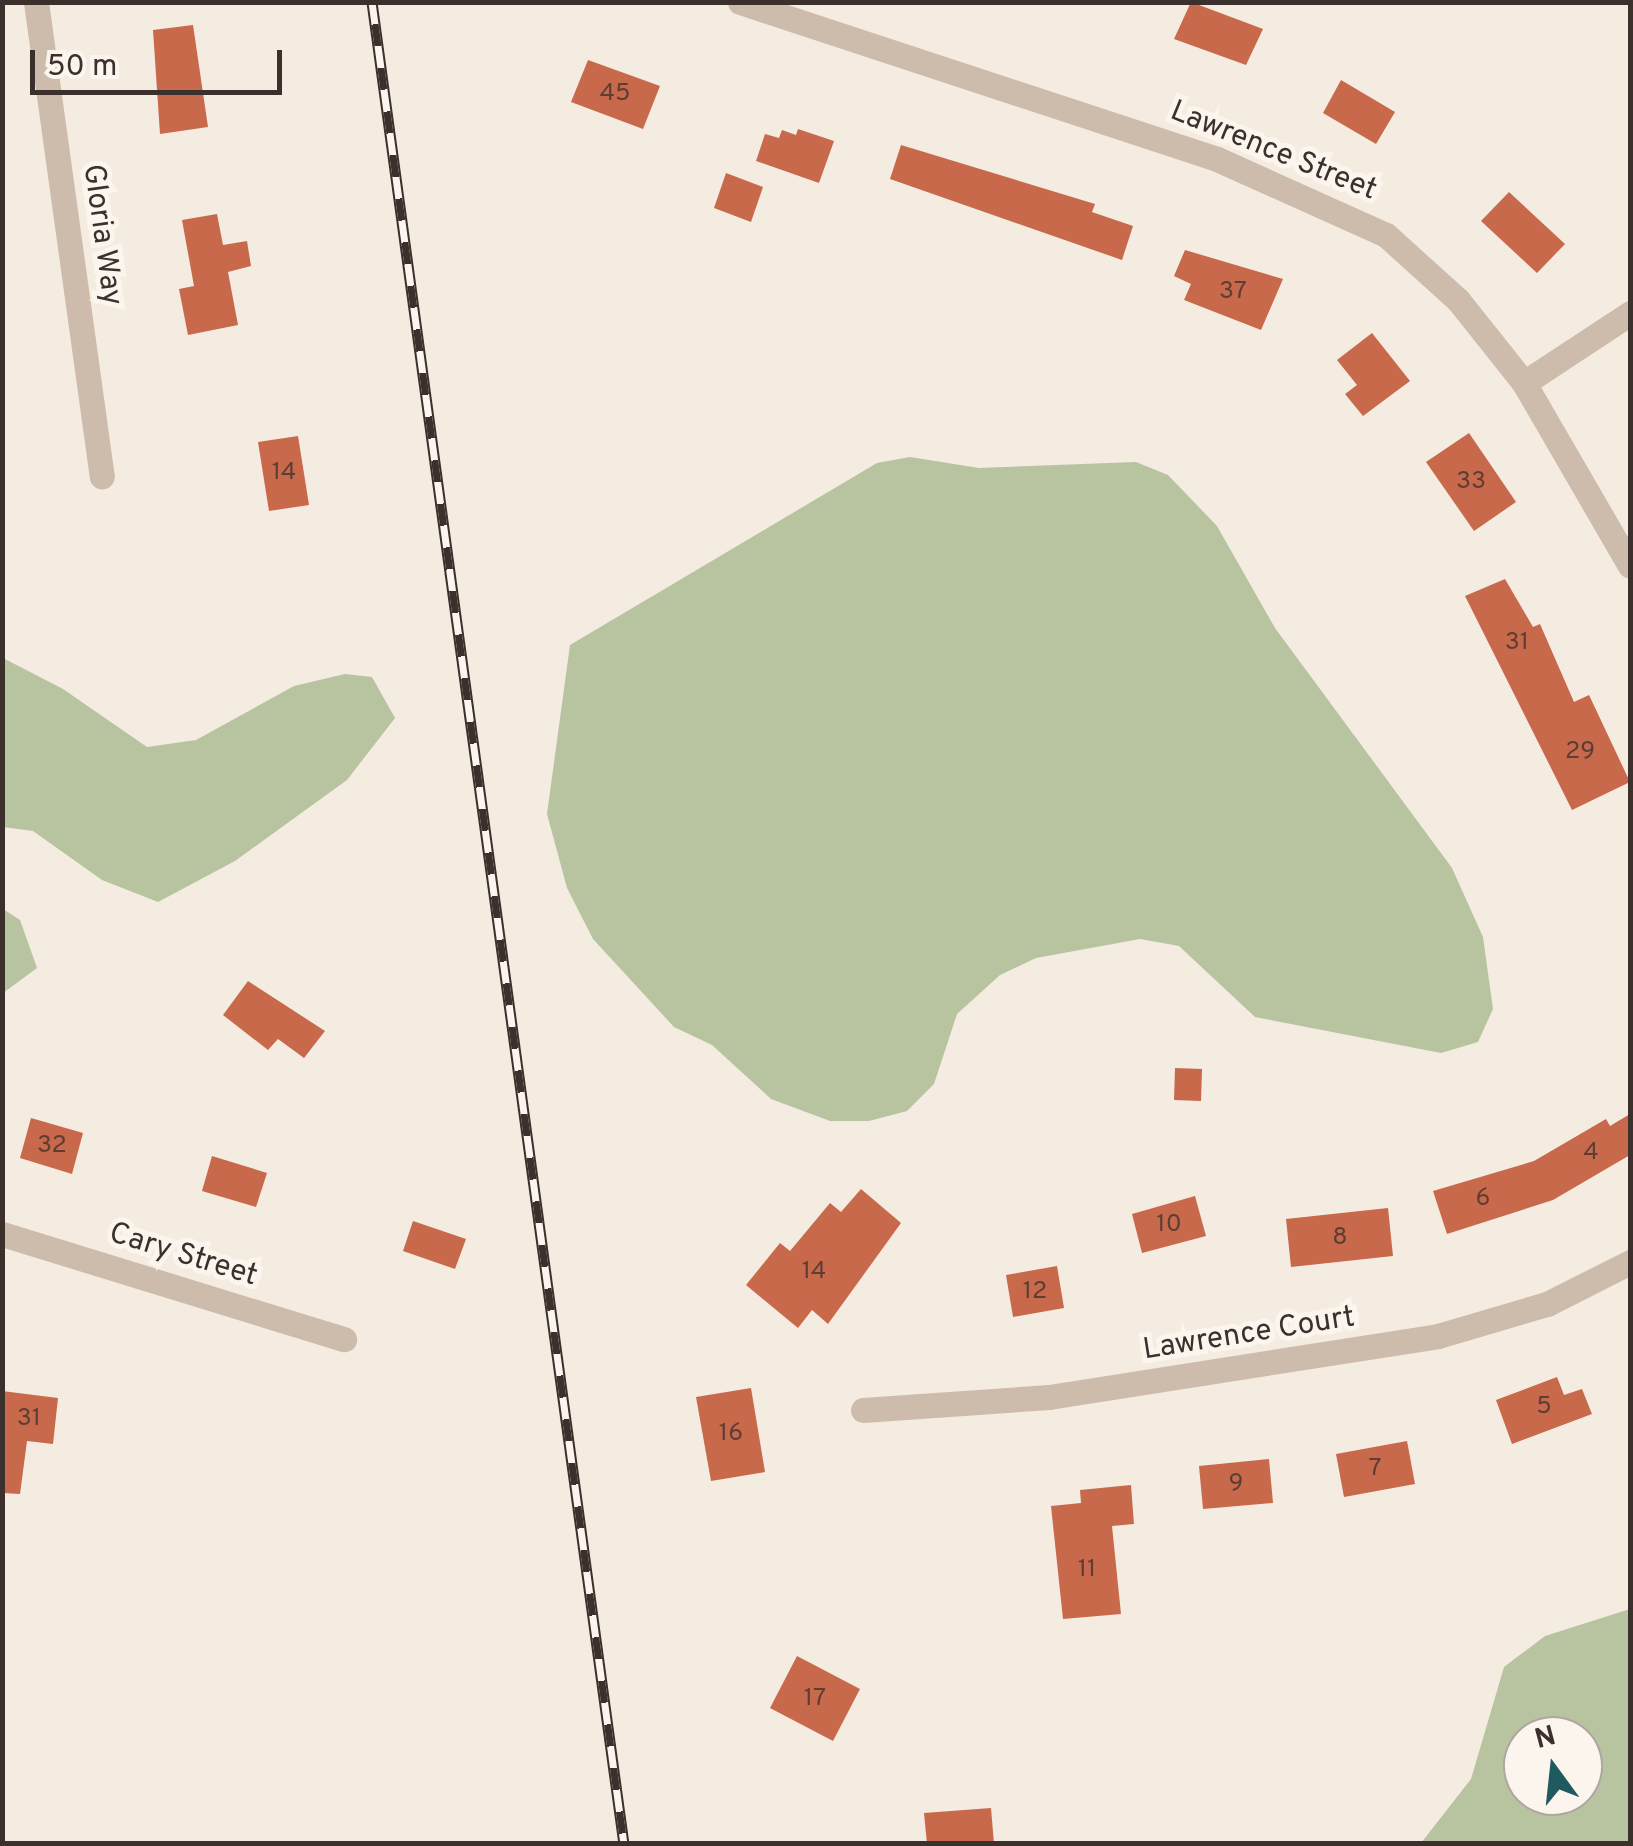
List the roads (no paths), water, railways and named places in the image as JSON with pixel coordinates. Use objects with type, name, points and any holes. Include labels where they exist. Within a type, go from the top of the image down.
[{"type":"street","name":"Gloria Way","points":[[36,2],[102,476]]},
{"type":"street","name":"Lawrence Street","points":[[740,2],[1217,159],[1332,205],[1423,265],[1524,384],[1630,566]]},
{"type":"street","points":[[1524,384],[1630,312]]},
{"type":"street","name":"Cary Street","points":[[2,1234],[344,1339]]},
{"type":"street","name":"Lawrence Court","points":[[863,1410],[1049,1397],[1420,1340],[1547,1304],[1630,1262]]},
{"type":"railway","points":[[372,2],[624,1844]]}]
